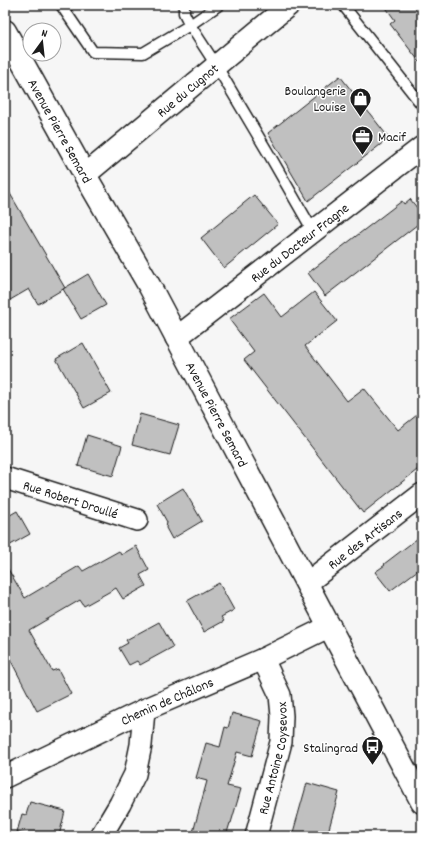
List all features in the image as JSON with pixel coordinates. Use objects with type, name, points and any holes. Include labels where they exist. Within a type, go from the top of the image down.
[{"type":"main road","name":"Avenue Pierre Semard","points":[[5,31],[85,175],[150,287],[422,802]]},
{"type":"street","name":"Rue du Cugnot","points":[[85,175],[289,5]]},
{"type":"street","name":"Rue du Docteur Fragne","points":[[176,338],[422,147]]},
{"type":"street","name":"Rue Robert Droullé","points":[[5,478],[137,520]]},
{"type":"street","name":"Rue des Artisans","points":[[306,583],[422,494]]},
{"type":"street","name":"Chemin de Châlons","points":[[5,777],[144,710],[263,659],[330,626]]},
{"type":"street","name":"Rue Antoine Coysevox","points":[[256,836],[281,742],[282,716],[280,695],[263,659]]},
{"type":"street","points":[[101,836],[117,810],[135,774],[141,745],[144,710]]},
{"type":"lane","points":[[61,5],[93,52],[143,53],[190,26],[219,5]]},
{"type":"lane","points":[[184,5],[184,13],[190,26],[216,65],[313,231]]},
{"type":"lane","points":[[343,5],[422,105]]},
{"type":"building","points":[[384,5],[422,5],[422,65],[390,24],[395,20]]},
{"type":"building","points":[[340,76],[389,138],[308,201],[268,133]]},
{"type":"building","points":[[5,185],[65,288],[38,304],[29,289],[5,303]]},
{"type":"building","points":[[254,195],[278,224],[224,268],[201,238]]},
{"type":"building","points":[[410,199],[422,214],[422,221],[325,296],[308,273],[402,201],[404,204]]},
{"type":"building","points":[[88,274],[106,305],[81,319],[63,289]]},
{"type":"building","points":[[314,292],[337,321],[305,346],[347,401],[364,388],[398,430],[422,411],[422,466],[363,513],[244,360],[254,352],[229,319],[264,293],[282,317]]},
{"type":"building","points":[[83,343],[111,393],[84,408],[56,359]]},
{"type":"building","points":[[140,414],[179,425],[170,455],[132,445]]},
{"type":"building","points":[[87,435],[122,446],[113,476],[78,466]]},
{"type":"building","points":[[183,488],[202,521],[172,539],[166,528],[167,522],[157,504]]},
{"type":"building","points":[[17,511],[30,534],[5,548],[5,518]]},
{"type":"building","points":[[422,535],[422,567],[390,591],[375,572]]},
{"type":"building","points":[[136,546],[149,570],[140,575],[146,586],[123,599],[116,588],[84,606],[80,600],[29,630],[52,671],[58,669],[71,694],[37,711],[10,659],[5,662],[5,564],[25,598],[79,566],[83,571],[119,551],[121,555]]},
{"type":"building","points":[[219,583],[234,610],[221,617],[224,621],[204,632],[187,601]]},
{"type":"building","points":[[159,622],[173,647],[140,665],[137,661],[129,665],[119,648],[128,643],[126,640]]},
{"type":"building","points":[[232,713],[262,721],[252,756],[237,752],[227,786],[241,789],[231,823],[226,836],[192,836],[207,781],[196,778],[206,743],[220,747],[225,727],[228,728]]},
{"type":"building","points":[[307,783],[339,792],[327,836],[292,836]]},
{"type":"building","points":[[30,802],[65,811],[59,836],[31,836],[17,832],[22,814],[26,815]]},
{"type":"place","name":"Boulangerie Louise","points":[[361,118]]},
{"type":"place","name":"Macif","points":[[363,156]]},
{"type":"place","name":"Stalingrad","points":[[373,766]]}]
